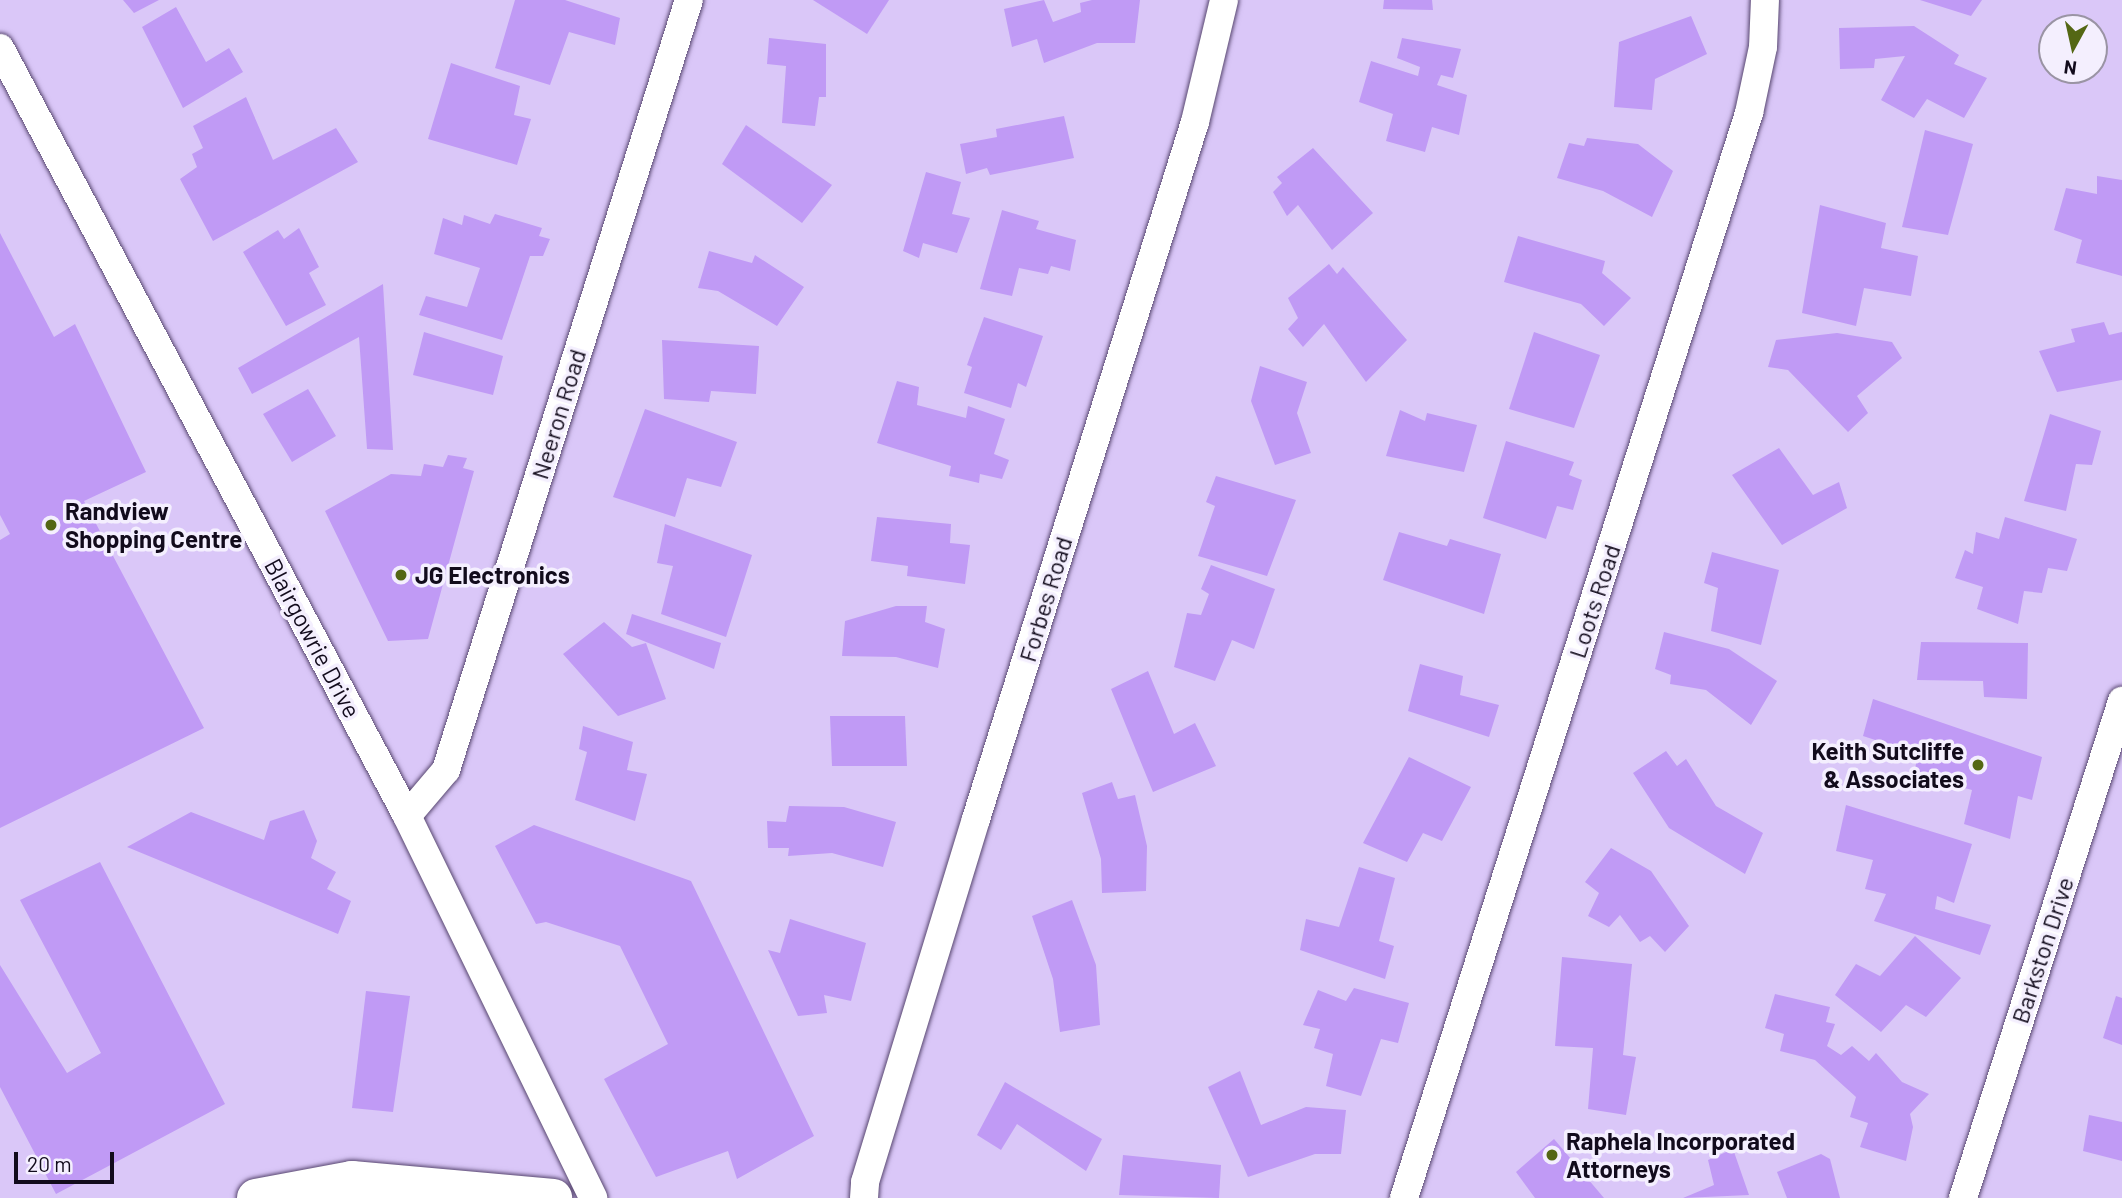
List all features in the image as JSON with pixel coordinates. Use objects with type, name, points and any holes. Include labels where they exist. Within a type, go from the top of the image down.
[{"type":"street","name":"Neeron Road","points":[[407,816],[446,771],[690,0]]},
{"type":"street","name":"Forbes Road","points":[[864,1198],[865,1182],[972,832],[1195,122],[1224,0]]},
{"type":"street","name":"Loots Road","points":[[1404,1198],[1749,113],[1763,47],[1765,0]]},
{"type":"street","name":"Blairgowrie Drive","points":[[0,48],[407,816],[593,1198]]},
{"type":"street","name":"Barkston Drive","points":[[1963,1198],[2122,701]]},
{"type":"street","points":[[256,1198],[352,1180],[553,1198]]},
{"type":"building","points":[[123,0],[159,0],[134,13]]},
{"type":"building","points":[[515,0],[565,0],[620,18],[615,45],[569,32],[550,85],[495,68]]},
{"type":"building","points":[[813,0],[889,0],[867,34]]},
{"type":"building","points":[[1044,0],[1053,22],[1081,12],[1080,3],[1092,0],[1140,0],[1135,43],[1097,43],[1044,63],[1037,39],[1012,47],[1004,9]]},
{"type":"building","points":[[1384,0],[1432,0],[1433,10],[1383,9]]},
{"type":"building","points":[[1920,0],[1982,0],[1971,16]]},
{"type":"building","points":[[176,7],[206,62],[229,48],[243,72],[183,108],[142,27]]},
{"type":"building","points":[[1691,16],[1707,54],[1655,79],[1652,110],[1614,107],[1619,42]]},
{"type":"building","points":[[1914,26],[1959,55],[1954,64],[1987,78],[1964,118],[1927,99],[1914,118],[1881,100],[1905,56],[1875,59],[1874,68],[1840,69],[1839,28]]},
{"type":"building","points":[[769,38],[826,44],[826,97],[819,97],[815,126],[782,123],[786,66],[767,64]]},
{"type":"building","points":[[1402,38],[1461,49],[1453,78],[1441,75],[1437,85],[1467,95],[1459,135],[1432,127],[1425,152],[1386,141],[1393,114],[1359,102],[1371,61],[1418,76],[1420,67],[1397,58]]},
{"type":"building","points":[[451,63],[520,86],[514,115],[531,119],[517,165],[428,139]]},
{"type":"building","points":[[246,97],[273,160],[336,128],[358,162],[213,241],[180,179],[197,167],[192,154],[203,148],[193,126]]},
{"type":"building","points":[[1064,116],[1074,158],[990,175],[987,168],[966,174],[960,144],[997,137],[996,129]]},
{"type":"building","points":[[746,125],[832,185],[802,223],[722,164]]},
{"type":"building","points":[[1925,130],[1973,144],[1948,235],[1902,227]]},
{"type":"building","points":[[1587,138],[1638,144],[1673,171],[1652,217],[1603,191],[1557,178],[1569,143],[1584,146]]},
{"type":"building","points":[[1313,148],[1373,213],[1332,250],[1298,205],[1287,216],[1273,192],[1282,183],[1277,177]]},
{"type":"building","points":[[926,172],[961,182],[952,214],[970,218],[957,253],[923,243],[919,258],[903,251]]},
{"type":"building","points":[[2097,176],[2122,180],[2122,276],[2076,263],[2082,240],[2054,230],[2066,188],[2097,194]]},
{"type":"building","points":[[1820,205],[1886,223],[1881,248],[1918,256],[1911,296],[1864,288],[1856,326],[1802,313]]},
{"type":"building","points":[[1002,210],[1039,221],[1036,229],[1076,240],[1070,271],[1051,266],[1048,274],[1019,268],[1012,296],[980,289]]},
{"type":"building","points":[[495,214],[542,228],[539,236],[550,239],[543,256],[530,256],[502,340],[419,315],[426,296],[467,307],[480,268],[434,254],[443,218],[462,225],[464,215],[490,224]]},
{"type":"building","points":[[299,228],[319,267],[309,273],[326,305],[286,326],[243,252],[278,230],[284,239]]},
{"type":"building","name":"Randview Shopping Centre","points":[[0,233],[54,337],[75,324],[146,472],[84,501],[204,728],[0,828],[0,540],[10,534],[0,515]]},
{"type":"building","points":[[1518,236],[1605,261],[1602,273],[1631,298],[1604,326],[1581,304],[1504,282]]},
{"type":"building","points":[[709,251],[752,263],[755,255],[804,287],[777,326],[718,291],[698,288]]},
{"type":"building","points":[[1329,264],[1337,274],[1343,267],[1407,340],[1366,382],[1324,324],[1303,347],[1288,329],[1298,318],[1288,298]]},
{"type":"building","points":[[383,284],[393,450],[367,449],[359,337],[252,394],[238,368]]},
{"type":"building","points":[[984,317],[1043,336],[1026,387],[1018,383],[1011,408],[964,393],[972,367],[967,365]]},
{"type":"building","points":[[2104,322],[2109,335],[2122,332],[2122,380],[2057,392],[2039,351],[2075,342],[2071,329]]},
{"type":"building","points":[[424,332],[503,356],[493,395],[413,375]]},
{"type":"building","points":[[1534,332],[1600,355],[1574,428],[1509,409]]},
{"type":"building","points":[[1837,333],[1892,342],[1902,358],[1857,396],[1868,413],[1848,432],[1788,370],[1768,367],[1776,340]]},
{"type":"building","points":[[662,340],[759,346],[756,394],[711,391],[709,402],[664,399]]},
{"type":"building","points":[[1260,366],[1307,382],[1297,413],[1311,453],[1275,465],[1251,401]]},
{"type":"building","points":[[897,381],[919,387],[917,405],[966,418],[968,406],[1005,419],[994,454],[1009,460],[1002,479],[980,474],[979,483],[949,476],[951,466],[877,443]]},
{"type":"building","points":[[308,389],[336,436],[292,462],[263,414]]},
{"type":"building","points":[[645,409],[737,442],[721,487],[687,478],[675,517],[613,497]]},
{"type":"building","points":[[1400,410],[1425,421],[1427,413],[1477,425],[1464,472],[1386,456]]},
{"type":"building","points":[[2050,414],[2101,431],[2092,465],[2076,464],[2066,511],[2024,501]]},
{"type":"building","points":[[1506,441],[1574,462],[1569,475],[1582,480],[1573,510],[1557,506],[1546,539],[1483,518]]},
{"type":"building","points":[[1779,448],[1813,495],[1839,482],[1847,508],[1782,545],[1732,475]]},
{"type":"building","name":"JG Electronics","points":[[448,455],[467,458],[463,468],[474,471],[428,639],[388,641],[325,511],[391,474],[421,476],[424,464],[443,467]]},
{"type":"building","points":[[1216,476],[1296,500],[1267,576],[1198,556],[1215,506],[1206,502]]},
{"type":"building","points":[[877,517],[951,524],[950,543],[970,545],[965,584],[907,576],[908,566],[871,561]]},
{"type":"building","points":[[2005,517],[2077,539],[2067,571],[2048,568],[2042,593],[2024,591],[2018,624],[1977,609],[1983,587],[1955,578],[1965,550],[1973,554],[1976,532],[1999,539]]},
{"type":"building","points":[[665,524],[752,555],[726,637],[661,614],[673,566],[657,563]]},
{"type":"building","points":[[1399,532],[1447,546],[1450,539],[1501,554],[1484,614],[1383,580]]},
{"type":"building","points":[[1712,552],[1779,570],[1761,645],[1711,631],[1718,588],[1704,583]]},
{"type":"building","points":[[1211,565],[1275,589],[1254,649],[1232,640],[1215,681],[1174,667],[1187,613],[1201,615],[1209,594],[1201,589]]},
{"type":"building","points":[[896,606],[927,606],[925,622],[945,629],[938,668],[896,657],[842,656],[845,621]]},
{"type":"building","points":[[632,614],[721,643],[714,669],[626,634]]},
{"type":"building","points":[[604,622],[632,647],[646,643],[666,699],[618,716],[563,654]]},
{"type":"building","points":[[1664,632],[1729,649],[1777,681],[1751,725],[1706,690],[1670,684],[1671,675],[1655,669]]},
{"type":"building","points":[[1921,642],[2028,643],[2027,699],[1984,697],[1983,681],[1917,680]]},
{"type":"building","points":[[1420,664],[1463,676],[1460,695],[1499,705],[1489,737],[1408,711]]},
{"type":"building","points":[[1148,671],[1174,734],[1195,723],[1216,766],[1153,792],[1111,689]]},
{"type":"building","name":"Keith Sutcliffe & Associates","points":[[1873,699],[2042,757],[2032,800],[2018,796],[2010,839],[1964,824],[1972,790],[1914,774],[1918,754],[1863,736]]},
{"type":"building","points":[[830,716],[905,716],[907,766],[832,766]]},
{"type":"building","points":[[583,726],[633,742],[627,770],[647,774],[635,821],[575,800],[587,752],[579,749]]},
{"type":"building","points":[[1666,751],[1677,766],[1686,759],[1716,806],[1763,833],[1745,874],[1669,828],[1633,773]]},
{"type":"building","points":[[1409,757],[1471,787],[1442,841],[1423,833],[1407,862],[1363,843]]},
{"type":"building","points":[[1112,782],[1118,799],[1135,795],[1147,846],[1146,891],[1102,893],[1101,859],[1082,793]]},
{"type":"building","points":[[1846,805],[1972,844],[1954,903],[1937,896],[1935,909],[1991,925],[1980,955],[1874,921],[1886,894],[1865,889],[1873,860],[1836,851]]},
{"type":"building","points":[[789,806],[844,807],[896,822],[883,867],[832,853],[788,856],[789,848],[768,848],[767,821],[786,822]]},
{"type":"building","points":[[304,810],[317,841],[311,858],[336,872],[327,889],[351,901],[338,934],[127,847],[191,812],[264,840],[270,821]]},
{"type":"building","points":[[534,825],[691,881],[814,1136],[737,1179],[728,1151],[656,1177],[604,1079],[668,1044],[620,946],[546,922],[536,924],[495,846]]},
{"type":"building","points":[[1611,848],[1651,871],[1689,926],[1665,952],[1650,936],[1640,942],[1620,915],[1609,927],[1588,916],[1599,893],[1585,882]]},
{"type":"building","points":[[100,862],[225,1104],[56,1194],[0,1087],[0,965],[67,1073],[101,1053],[20,900]]},
{"type":"building","points":[[1359,867],[1395,878],[1379,941],[1394,946],[1385,979],[1300,950],[1306,919],[1339,927]]},
{"type":"building","points":[[1072,900],[1096,965],[1100,1025],[1060,1032],[1053,979],[1032,916]]},
{"type":"building","points":[[790,919],[866,943],[851,1001],[824,995],[827,1013],[798,1016],[768,950],[780,953]]},
{"type":"building","points":[[1915,936],[1961,978],[1926,1017],[1906,1005],[1881,1032],[1835,995],[1856,964],[1880,976]]},
{"type":"building","points":[[1562,957],[1632,964],[1623,1055],[1636,1057],[1626,1115],[1588,1109],[1593,1048],[1555,1046]]},
{"type":"building","points":[[1354,988],[1409,1003],[1398,1043],[1381,1039],[1361,1096],[1326,1086],[1333,1054],[1314,1048],[1320,1029],[1303,1025],[1318,990],[1346,1001]]},
{"type":"building","points":[[366,991],[410,996],[393,1112],[352,1108]]},
{"type":"building","points":[[1775,994],[1830,1007],[1826,1022],[1835,1024],[1827,1046],[1841,1055],[1852,1046],[1869,1061],[1876,1053],[1902,1082],[1929,1094],[1910,1114],[1913,1127],[1906,1161],[1860,1147],[1868,1123],[1850,1117],[1856,1097],[1815,1060],[1780,1051],[1784,1034],[1765,1028]]},
{"type":"building","points":[[2116,996],[2122,998],[2122,1045],[2103,1038]]},
{"type":"building","points":[[1240,1071],[1261,1125],[1306,1107],[1346,1110],[1341,1154],[1315,1154],[1248,1177],[1208,1087]]},
{"type":"building","points":[[1005,1082],[1102,1139],[1086,1171],[1017,1124],[1001,1150],[977,1135]]},
{"type":"building","points":[[2089,1115],[2122,1122],[2122,1161],[2083,1151]]},
{"type":"building","name":"Raphela Incorporated Attorneys","points":[[1554,1139],[1604,1198],[1535,1198],[1516,1172]]},
{"type":"building","points":[[1733,1149],[1749,1195],[1683,1198],[1714,1185],[1708,1160]]},
{"type":"building","points":[[1821,1154],[1830,1159],[1840,1198],[1787,1198],[1777,1172]]},
{"type":"building","points":[[1123,1155],[1221,1165],[1219,1198],[1119,1195]]},
{"type":"place","name":"Randview Shopping Centre","points":[[51,525]]},
{"type":"place","name":"JG Electronics","points":[[401,575]]},
{"type":"place","name":"Keith Sutcliffe & Associates","points":[[1978,765]]},
{"type":"place","name":"Raphela Incorporated Attorneys","points":[[1552,1155]]}]
